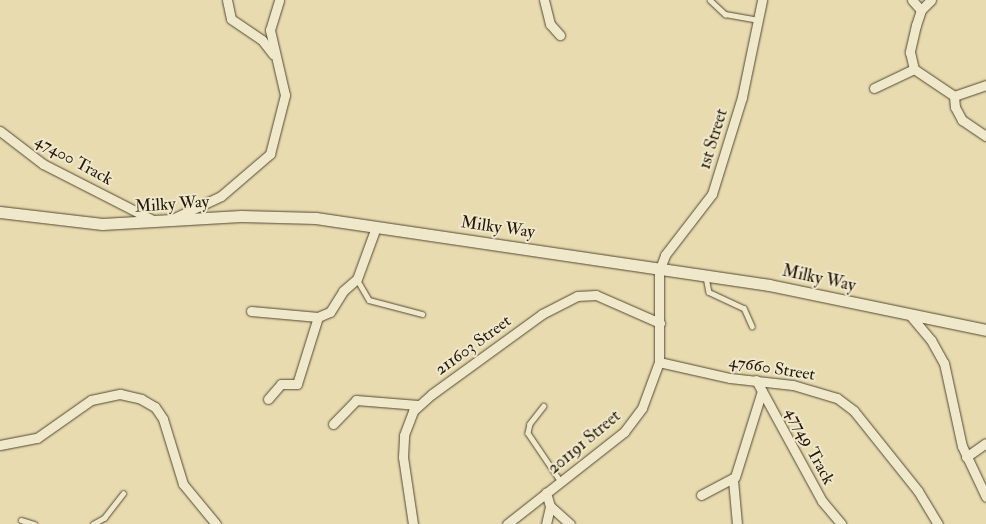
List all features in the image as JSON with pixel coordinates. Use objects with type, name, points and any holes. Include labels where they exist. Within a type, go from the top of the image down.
[{"type":"street","points":[[163,222],[221,196],[268,158],[284,106],[283,80],[276,58],[270,30],[279,0]]},
{"type":"street","points":[[544,0],[550,24],[560,35]]},
{"type":"street","name":"1st Street","points":[[659,271],[665,254],[712,194],[735,126],[762,0]]},
{"type":"street","points":[[912,0],[921,10]]},
{"type":"street","points":[[931,0],[921,10],[911,46],[914,69],[954,96]]},
{"type":"street","points":[[228,2],[231,19],[262,40],[276,58]]},
{"type":"street","points":[[874,88],[914,69]]},
{"type":"street","points":[[954,96],[986,85]]},
{"type":"street","points":[[954,96],[955,107],[962,120],[986,136]]},
{"type":"street","name":"47400 Track","points":[[0,131],[43,164],[163,222]]},
{"type":"street","name":"Milky Way","points":[[0,212],[64,222],[163,222],[241,216],[309,218],[808,292],[910,316],[986,330]]},
{"type":"street","points":[[251,311],[318,317],[330,312],[343,291],[357,279],[376,227]]},
{"type":"street","name":"201191 Street","points":[[507,524],[631,425],[642,408],[659,362],[659,271]]},
{"type":"street","name":"211603 Street","points":[[413,524],[402,447],[409,418],[418,405],[542,314],[577,296],[596,295],[660,324]]},
{"type":"street","points":[[910,316],[931,340],[944,363],[966,457],[986,497]]},
{"type":"street","points":[[268,399],[281,384],[297,384],[318,317]]},
{"type":"street","name":"47660 Street","points":[[659,362],[730,378],[756,380],[826,393],[845,403],[918,491],[938,524]]},
{"type":"street","name":"47749 Track","points":[[756,380],[822,501],[841,524]]},
{"type":"street","points":[[737,524],[733,480],[762,391]]},
{"type":"street","points":[[0,445],[37,438],[91,400],[120,394],[141,399],[155,407],[163,419],[183,484],[216,524]]},
{"type":"street","points":[[333,424],[356,400],[418,405]]},
{"type":"street","points":[[966,457],[986,442]]},
{"type":"street","points":[[701,495],[733,480]]},
{"type":"street","points":[[546,493],[550,506],[546,524]]},
{"type":"street","points":[[550,506],[570,524]]},
{"type":"lane","points":[[710,0],[725,14],[758,20]]},
{"type":"lane","points":[[706,277],[709,292],[744,308],[752,326]]},
{"type":"lane","points":[[357,279],[369,300],[422,314]]},
{"type":"lane","points":[[544,406],[530,424],[528,433],[561,482]]},
{"type":"lane","points":[[93,524],[104,518],[123,494]]},
{"type":"lane","points":[[21,520],[34,524]]}]
